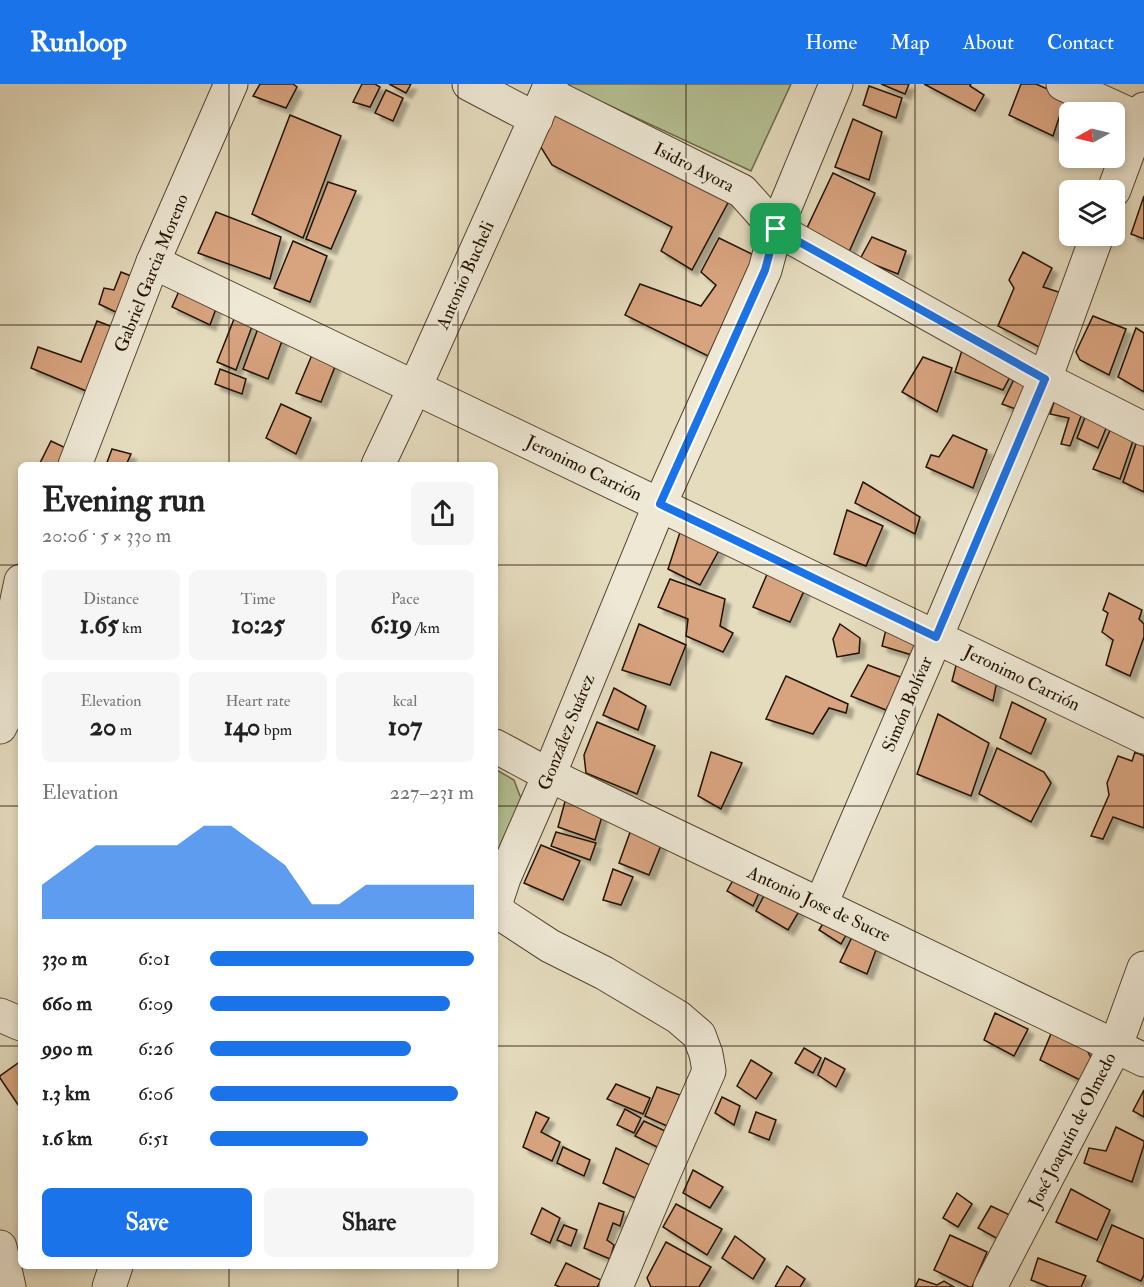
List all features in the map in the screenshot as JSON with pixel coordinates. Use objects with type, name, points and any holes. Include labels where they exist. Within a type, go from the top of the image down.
[{"type":"street","name":"Gabriel Garcia Moreno","points":[[76,462],[153,262],[231,84]]},
{"type":"street","name":"Isidro Ayora","points":[[469,84],[545,99],[742,191],[776,229],[1045,379],[1144,429]]},
{"type":"street","name":"González Suárez","points":[[498,896],[660,504],[765,270],[776,229],[836,84]]},
{"type":"street","points":[[1063,84],[1143,117],[1118,180]]},
{"type":"street","name":"Antonio Bucheli","points":[[379,462],[545,99]]},
{"type":"street","name":"Simón Bolívar","points":[[821,904],[1045,379],[1093,246]]},
{"type":"street","name":"Jeronimo Carrión","points":[[153,262],[1144,737]]},
{"type":"street","points":[[0,727],[9,709],[18,595]]},
{"type":"street","name":"Antonio Jose de Sucre","points":[[498,748],[549,775],[1130,1052]]},
{"type":"street","name":"González Suárez","points":[[498,912],[550,946],[604,973],[678,1017],[699,1035],[706,1054],[709,1071],[616,1287]]},
{"type":"street","name":"José Joaquín de Olmedo","points":[[990,1287],[1130,1052],[1144,968]]},
{"type":"street","points":[[0,1015],[18,1023]]},
{"type":"street","points":[[0,1247],[9,1287]]},
{"type":"street","points":[[109,1287],[115,1269]]},
{"type":"green space","points":[[568,84],[791,84],[751,171],[567,86]]},
{"type":"green space","points":[[498,771],[514,780],[522,801],[498,855]]},
{"type":"building","points":[[260,84],[293,84],[297,87],[286,108],[253,96]]},
{"type":"building","points":[[362,84],[375,84],[380,87],[370,107],[353,102]]},
{"type":"building","points":[[389,84],[411,84],[406,93]]},
{"type":"building","points":[[881,84],[909,84],[905,94]]},
{"type":"building","points":[[924,84],[971,84],[970,86],[984,95],[975,111]]},
{"type":"building","points":[[1021,84],[1036,84],[1066,97],[1064,102],[1059,102],[1059,118],[1053,136],[1009,115]]},
{"type":"building","points":[[869,86],[902,98],[896,118],[863,105]]},
{"type":"building","points":[[386,90],[403,98],[393,121],[375,113]]},
{"type":"building","points":[[550,108],[730,199],[692,270],[661,251],[672,227],[552,165],[537,141]]},
{"type":"building","points":[[290,115],[341,136],[303,238],[252,214]]},
{"type":"building","points":[[853,119],[882,132],[869,180],[835,167]]},
{"type":"building","points":[[833,173],[875,193],[849,252],[806,230]]},
{"type":"building","points":[[328,182],[356,191],[331,249],[306,239]]},
{"type":"building","points":[[1144,196],[1144,239],[1131,234]]},
{"type":"building","points":[[216,212],[281,237],[270,279],[198,253]]},
{"type":"building","points":[[872,237],[906,251],[898,274],[860,259]]},
{"type":"building","points":[[719,238],[756,256],[708,356],[625,315],[640,284],[701,306],[716,285],[701,272]]},
{"type":"building","points":[[293,241],[327,256],[310,302],[274,288]]},
{"type":"building","points":[[1023,252],[1052,268],[1043,287],[1074,297],[1049,352],[998,326],[1014,288],[1009,280]]},
{"type":"building","points":[[121,272],[141,280],[124,316],[99,304],[104,288],[114,290]]},
{"type":"building","points":[[180,289],[217,306],[210,325],[172,307]]},
{"type":"building","points":[[236,314],[254,321],[236,370],[217,362]]},
{"type":"building","points":[[1093,316],[1126,329],[1109,375],[1080,360],[1076,352]]},
{"type":"building","points":[[97,321],[118,329],[91,393],[31,368],[38,347],[81,362]]},
{"type":"building","points":[[260,323],[285,333],[268,379],[243,369]]},
{"type":"building","points":[[1136,328],[1144,333],[1144,392],[1118,377]]},
{"type":"building","points":[[965,341],[1014,369],[1003,390],[955,372]]},
{"type":"building","points":[[317,343],[340,354],[321,402],[296,393]]},
{"type":"building","points":[[923,357],[952,368],[937,412],[902,392]]},
{"type":"building","points":[[220,369],[246,379],[242,394],[215,384]]},
{"type":"building","points":[[1018,371],[1036,380],[1021,411],[1002,404]]},
{"type":"building","points":[[1056,396],[1084,408],[1070,446],[1061,444],[1069,418],[1050,414]]},
{"type":"building","points":[[281,404],[311,418],[296,454],[266,438]]},
{"type":"building","points":[[1089,407],[1111,416],[1098,448],[1077,438]]},
{"type":"building","points":[[1115,419],[1136,432],[1120,479],[1093,469]]},
{"type":"building","points":[[1140,432],[1144,434],[1144,492],[1123,482]]},
{"type":"building","points":[[953,435],[987,450],[973,488],[926,467],[931,455],[939,457]]},
{"type":"building","points":[[51,441],[70,450],[64,462],[40,462]]},
{"type":"building","points":[[112,449],[131,454],[127,462],[107,462]]},
{"type":"building","points":[[863,482],[920,517],[915,534],[855,503]]},
{"type":"building","points":[[847,510],[883,526],[866,566],[834,554]]},
{"type":"building","points":[[684,520],[724,541],[700,585],[668,569]]},
{"type":"building","points":[[771,565],[808,582],[790,622],[753,607]]},
{"type":"building","points":[[670,579],[725,599],[720,626],[733,633],[723,652],[686,636],[688,619],[658,607]]},
{"type":"building","points":[[1109,593],[1142,610],[1139,619],[1144,624],[1144,637],[1130,676],[1106,665],[1113,640],[1102,632],[1108,613],[1103,610]]},
{"type":"building","points":[[888,621],[920,636],[912,655],[882,646]]},
{"type":"building","points":[[639,624],[686,645],[670,685],[622,670]]},
{"type":"building","points":[[840,624],[860,638],[859,653],[837,657],[833,639]]},
{"type":"building","points":[[958,658],[998,676],[993,701],[952,681]]},
{"type":"building","points":[[868,665],[903,678],[886,710],[851,696]]},
{"type":"building","points":[[786,676],[848,704],[846,713],[829,708],[813,734],[766,719]]},
{"type":"building","points":[[614,688],[646,706],[638,730],[603,715]]},
{"type":"building","points":[[1012,702],[1046,719],[1031,754],[1000,738]]},
{"type":"building","points":[[938,714],[989,743],[971,796],[917,774]]},
{"type":"building","points":[[597,722],[655,746],[637,794],[586,773],[584,755]]},
{"type":"building","points":[[997,748],[1044,772],[1051,783],[1031,822],[979,794]]},
{"type":"building","points":[[711,752],[742,763],[721,809],[698,796]]},
{"type":"building","points":[[1135,752],[1144,756],[1144,828],[1113,817],[1103,839],[1091,836],[1109,795],[1107,783],[1118,756],[1132,761]]},
{"type":"building","points":[[566,798],[603,813],[595,840],[558,827]]},
{"type":"building","points":[[633,824],[664,838],[649,875],[619,863]]},
{"type":"building","points":[[556,832],[596,843],[590,860],[551,846]]},
{"type":"building","points":[[541,845],[580,861],[563,900],[524,883]]},
{"type":"building","points":[[613,869],[633,877],[621,905],[603,900]]},
{"type":"building","points":[[737,873],[763,884],[753,906],[727,891]]},
{"type":"building","points":[[768,888],[804,903],[788,930],[756,911]]},
{"type":"building","points":[[827,917],[850,928],[841,944],[819,930]]},
{"type":"building","points":[[855,931],[879,942],[867,974],[840,962]]},
{"type":"building","points":[[995,1013],[1028,1029],[1014,1056],[984,1040]]},
{"type":"building","points":[[1053,1029],[1087,1050],[1091,1058],[1080,1080],[1040,1060]]},
{"type":"building","points":[[804,1048],[821,1058],[813,1073],[795,1063]]},
{"type":"building","points":[[825,1058],[845,1069],[836,1087],[818,1075]]},
{"type":"building","points":[[751,1060],[772,1073],[756,1099],[737,1086]]},
{"type":"building","points":[[18,1063],[18,1105],[0,1078]]},
{"type":"building","points":[[616,1084],[650,1098],[643,1114],[607,1099]]},
{"type":"building","points":[[657,1087],[680,1095],[667,1126],[645,1116]]},
{"type":"building","points":[[1144,1090],[1144,1117],[1133,1111]]},
{"type":"building","points":[[722,1097],[740,1106],[734,1125],[715,1113]]},
{"type":"building","points":[[625,1109],[641,1118],[634,1133],[617,1125]]},
{"type":"building","points":[[536,1112],[549,1118],[541,1132],[560,1142],[552,1161],[523,1147]]},
{"type":"building","points":[[756,1112],[776,1120],[769,1140],[749,1132]]},
{"type":"building","points":[[644,1121],[665,1131],[659,1148],[635,1136]]},
{"type":"building","points":[[1116,1127],[1144,1141],[1132,1182],[1084,1163],[1089,1148],[1106,1151]]},
{"type":"building","points":[[563,1147],[590,1160],[584,1176],[557,1163]]},
{"type":"building","points":[[616,1148],[650,1165],[635,1198],[603,1183]]},
{"type":"building","points":[[693,1170],[723,1187],[710,1208],[683,1193]]},
{"type":"building","points":[[1071,1189],[1110,1210],[1097,1240],[1056,1222]]},
{"type":"building","points":[[957,1193],[972,1204],[958,1227],[943,1218]]},
{"type":"building","points":[[599,1203],[624,1212],[620,1226],[613,1223],[607,1240],[614,1245],[610,1259],[584,1248]]},
{"type":"building","points":[[676,1204],[722,1229],[707,1255],[663,1227]]},
{"type":"building","points":[[991,1206],[1012,1216],[1000,1240],[978,1228]]},
{"type":"building","points":[[542,1208],[560,1218],[550,1243],[531,1234]]},
{"type":"building","points":[[564,1225],[577,1230],[571,1246],[557,1240]]},
{"type":"building","points":[[1112,1225],[1144,1239],[1144,1275],[1141,1281],[1097,1261]]},
{"type":"building","points":[[950,1235],[987,1252],[972,1287],[934,1270]]},
{"type":"building","points":[[735,1236],[765,1259],[753,1279],[722,1258]]},
{"type":"building","points":[[666,1242],[711,1267],[699,1287],[651,1287],[647,1278]]},
{"type":"building","points":[[1038,1258],[1086,1276],[1081,1287],[1049,1287],[1031,1280]]},
{"type":"building","points":[[566,1263],[601,1280],[597,1287],[555,1285]]},
{"type":"building","points":[[787,1266],[805,1279],[800,1287],[775,1287]]},
{"type":"building","points":[[919,1279],[937,1285],[944,1281],[954,1287],[915,1287]]},
{"type":"route","points":[[776,229],[1045,379],[936,637],[660,504],[765,270],[776,229]]}]
